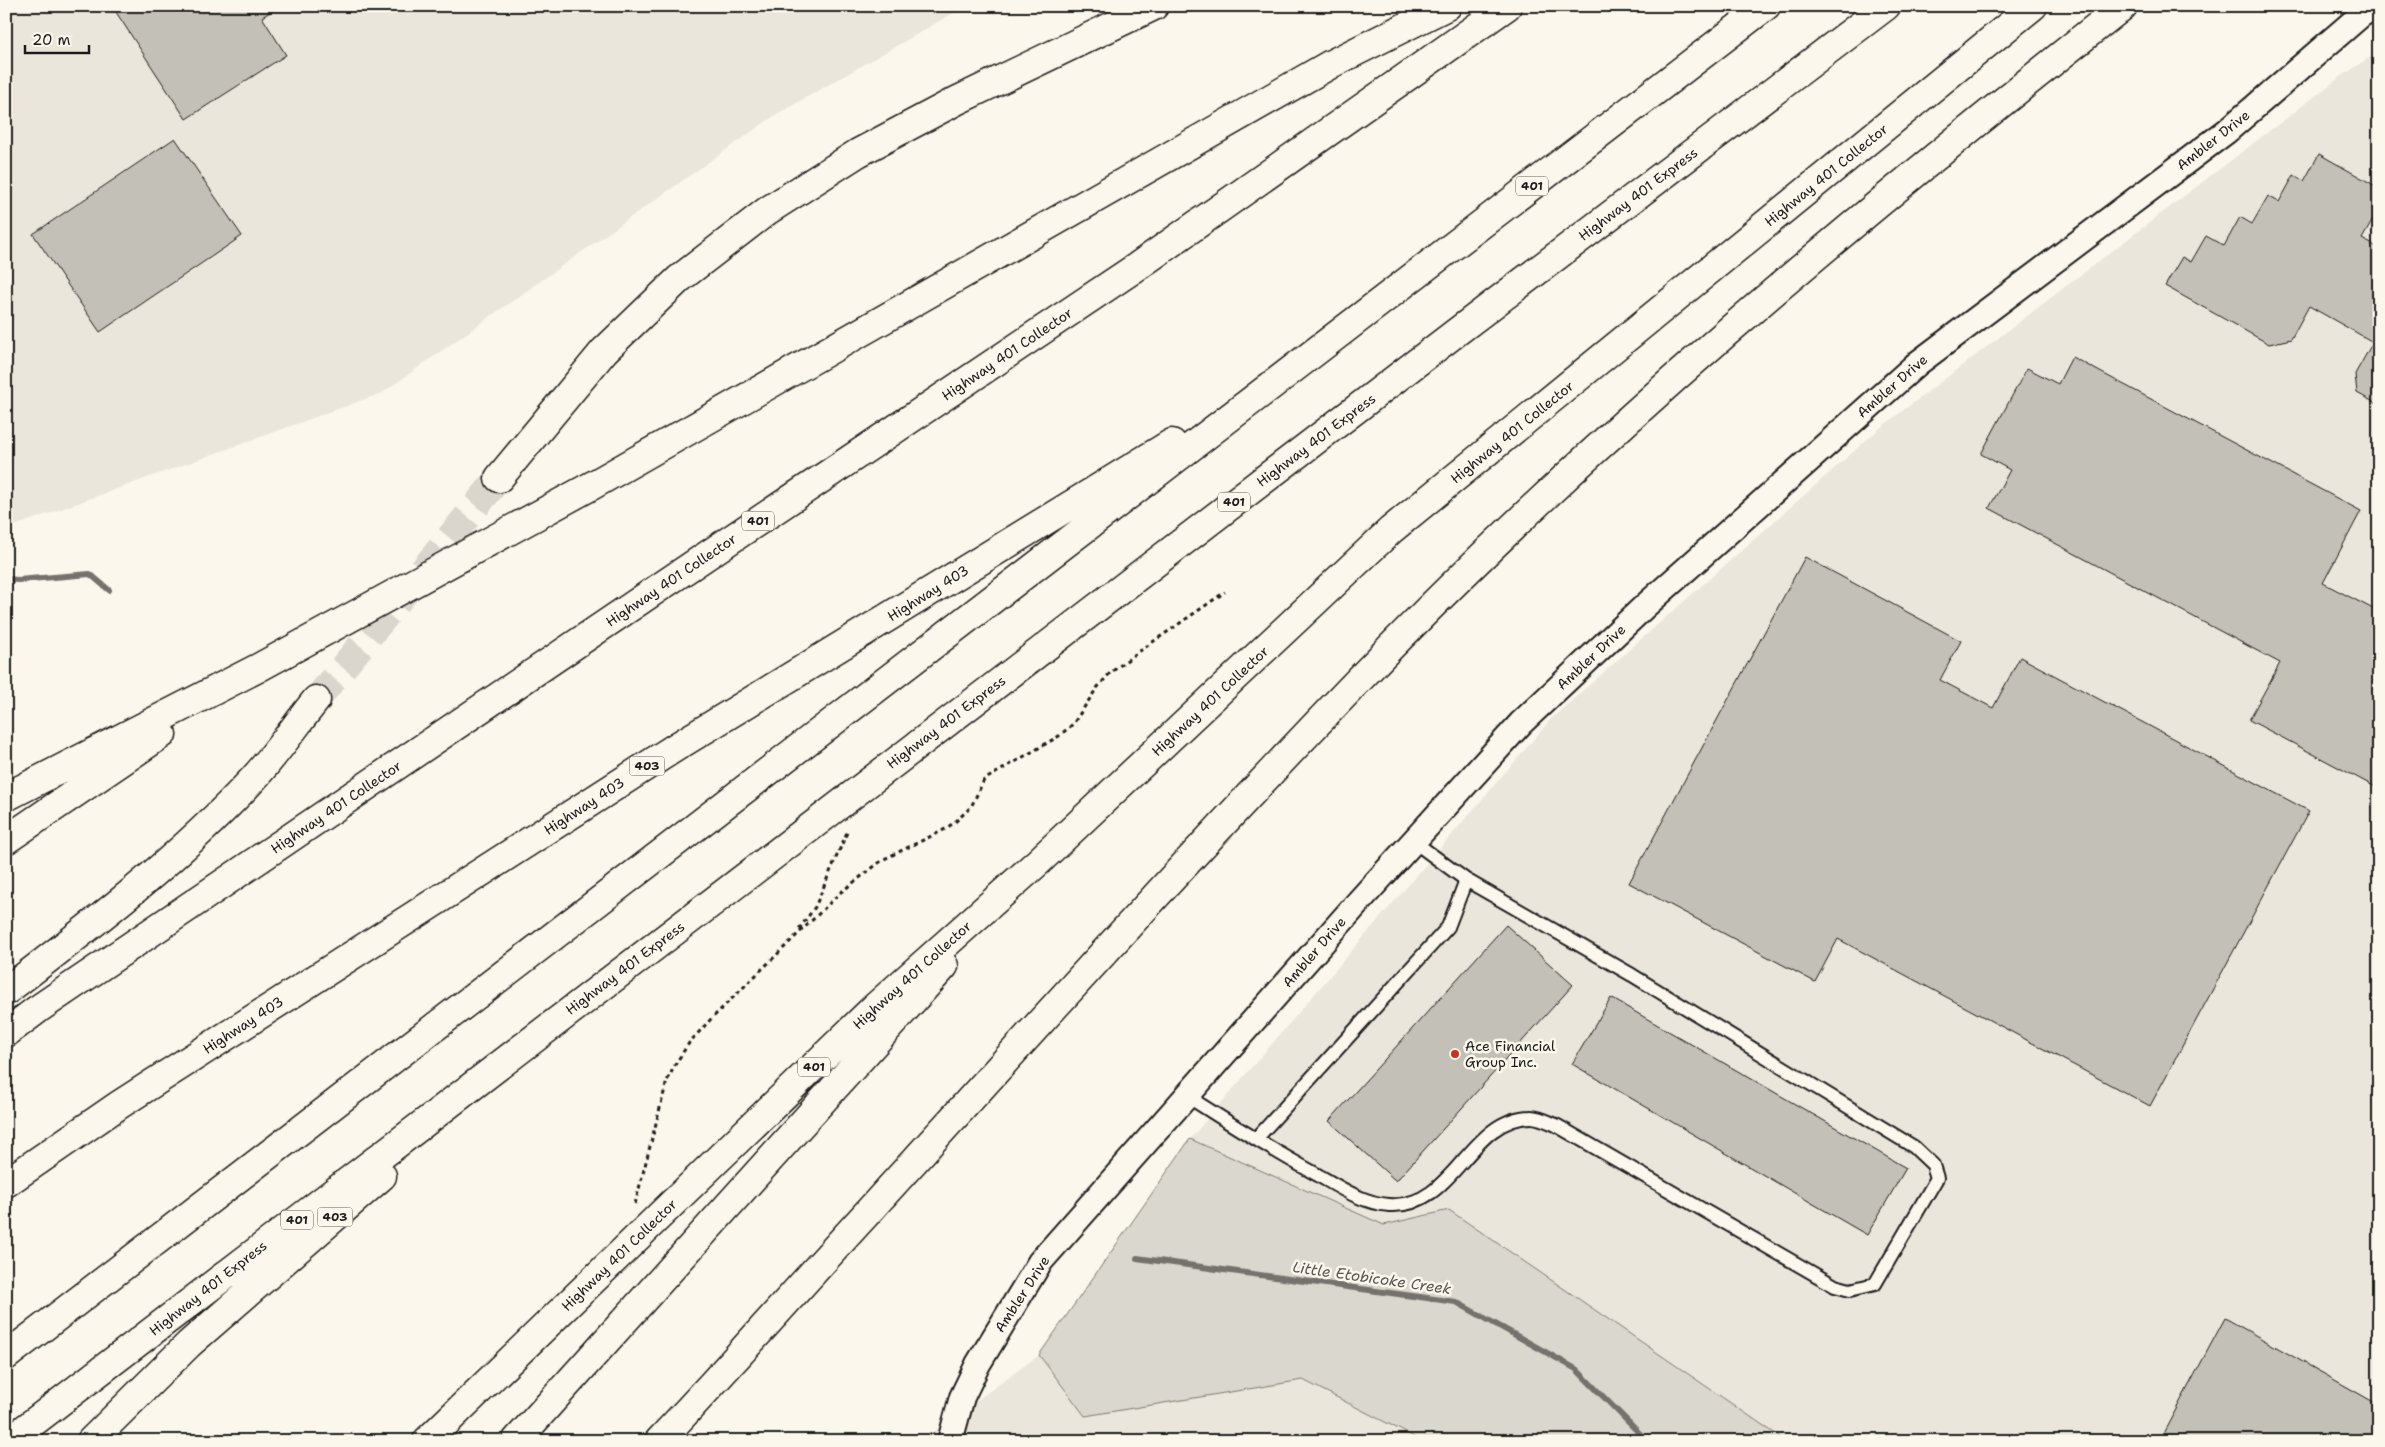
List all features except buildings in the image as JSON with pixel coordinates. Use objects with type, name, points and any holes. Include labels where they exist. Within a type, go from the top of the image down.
[{"type":"highway","points":[[498,478],[604,351],[679,279],[767,211],[866,149],[956,101],[1154,6]]},
{"type":"highway","points":[[6,797],[258,668],[593,485],[1331,64],[1447,6]]},
{"type":"highway","name":"Highway 401 Collector","points":[[6,1033],[38,1009],[632,606],[1138,266],[1507,6]]},
{"type":"highway","name":"401","points":[[6,1356],[1766,6]]},
{"type":"highway","name":"Highway 401 Express","points":[[9,1441],[584,999],[1886,6]]},
{"type":"highway","name":"Highway 401 Collector","points":[[427,1441],[874,1008],[1038,862],[1391,530],[2033,6]]},
{"type":"highway","points":[[659,1441],[1069,991],[1332,708],[1536,505],[1715,344],[1951,142],[2123,6]]},
{"type":"highway","name":"Highway 403","points":[[6,1183],[119,1105],[676,747],[1298,365]]},
{"type":"highway","points":[[6,840],[258,668]]},
{"type":"highway","points":[[6,992],[69,943],[201,832],[255,777],[316,700]]},
{"type":"highway","points":[[516,1441],[1038,862]]},
{"type":"highway","name":"403","points":[[91,1441],[189,1344],[584,999]]},
{"type":"street","name":"Ambler Drive","points":[[950,1441],[962,1396],[978,1364],[1002,1321],[1040,1262],[1413,841],[1521,723],[1581,665],[1918,363],[2227,130],[2375,6]]},
{"type":"lane","points":[[1186,1096],[1256,1140],[1358,1198],[1375,1204],[1392,1205],[1415,1200],[1431,1193],[1455,1172],[1474,1147],[1500,1127],[1513,1119],[1533,1117],[1556,1125],[1835,1286],[1850,1290],[1875,1284],[1936,1178],[1933,1165],[1905,1141],[1632,975],[1466,880],[1413,841]]},
{"type":"lane","points":[[1256,1140],[1448,927],[1466,880]]},
{"type":"path","points":[[633,1212],[659,1105],[676,1062],[710,1020],[841,892],[884,859],[942,831],[955,822],[971,806],[984,780],[1060,736],[1073,724],[1097,688],[1110,673],[1225,592]]},
{"type":"path","points":[[794,936],[815,907],[850,825]]},
{"type":"shaded area","points":[[6,6],[966,6],[774,116],[382,393],[6,529]]},
{"type":"shaded area","points":[[2379,51],[2379,1441],[1786,1441],[1449,1210],[1384,1225],[1190,1139],[1552,718],[1879,429],[2335,81]]},
{"type":"shaded area","points":[[1190,1139],[1384,1225],[1449,1210],[1786,1441],[1422,1441],[1303,1380],[1085,1416],[1039,1355]]},
{"type":"shaded area","points":[[1039,1355],[1085,1416],[1303,1380],[1422,1441],[921,1441]]},
{"type":"waterway","points":[[6,579],[18,580],[90,574],[109,590]]},
{"type":"waterway","name":"Little Etobicoke Creek","points":[[1137,1258],[1456,1302],[1576,1369],[1647,1441]]},
{"type":"tunnel","points":[[316,700],[499,478]]},
{"type":"place","name":"Ace Financial Group Inc.","points":[[1455,1054]]}]
